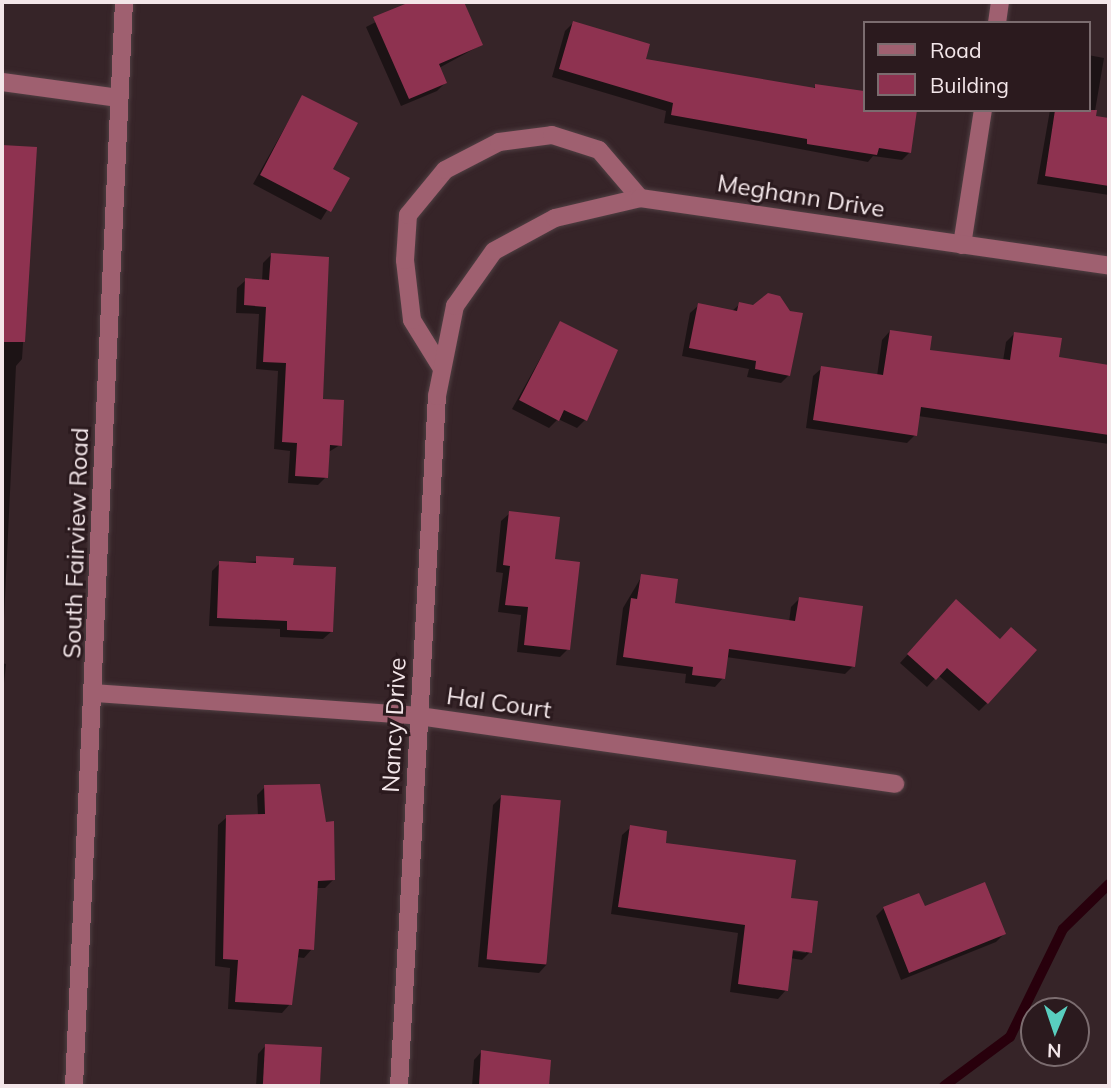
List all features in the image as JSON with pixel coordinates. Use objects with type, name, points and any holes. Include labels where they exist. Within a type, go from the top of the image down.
[{"type":"street","name":"South Fairview Road","points":[[74,1086],[124,2]]},
{"type":"street","points":[[997,21],[1000,2]]},
{"type":"street","points":[[2,82],[119,98]]},
{"type":"street","points":[[962,245],[983,112]]},
{"type":"street","points":[[441,368],[412,320],[405,260],[408,215],[445,170],[499,142],[552,135],[599,150],[640,198]]},
{"type":"street","name":"Meghann Drive","points":[[495,251],[555,218],[640,198],[1109,266]]},
{"type":"street","name":"Nancy Drive","points":[[399,1086],[441,368],[455,306],[495,251]]},
{"type":"street","name":"Hal Court","points":[[94,692],[419,716],[895,784]]},
{"type":"building","points":[[410,2],[464,2],[483,45],[439,64],[447,83],[409,99],[373,17]]},
{"type":"building","points":[[573,21],[650,44],[646,59],[815,88],[815,84],[862,91],[862,112],[917,112],[911,153],[879,148],[877,155],[807,144],[807,139],[671,115],[673,103],[559,69]]},
{"type":"building","points":[[302,95],[358,123],[333,169],[350,178],[331,212],[260,175]]},
{"type":"building","points":[[1097,110],[1096,116],[1109,118],[1109,186],[1045,176],[1055,112]]},
{"type":"building","points":[[2,145],[37,147],[25,342],[2,342]]},
{"type":"building","points":[[271,253],[329,257],[323,399],[344,400],[342,446],[330,445],[328,478],[295,476],[297,443],[282,442],[286,363],[263,362],[266,307],[244,305],[245,278],[269,280]]},
{"type":"building","points":[[768,293],[780,296],[790,311],[803,313],[790,376],[755,369],[756,361],[689,348],[698,303],[737,311],[739,302],[753,305]]},
{"type":"building","points":[[560,321],[618,350],[587,421],[564,410],[559,421],[519,400]]},
{"type":"building","points":[[890,330],[932,336],[930,350],[1010,360],[1014,332],[1062,338],[1059,357],[1109,365],[1109,435],[921,407],[917,436],[813,420],[821,366],[883,375]]},
{"type":"building","points":[[509,511],[560,517],[555,559],[580,562],[570,650],[524,645],[528,607],[505,605],[510,566],[503,565]]},
{"type":"building","points":[[256,556],[294,558],[293,565],[336,567],[333,632],[287,630],[287,621],[217,618],[219,561],[256,563]]},
{"type":"building","points":[[641,574],[678,579],[675,603],[795,621],[799,597],[863,606],[855,667],[729,649],[725,679],[692,675],[693,667],[623,657],[631,598],[637,599]]},
{"type":"building","points":[[956,599],[1000,639],[1011,627],[1037,650],[988,704],[947,668],[936,680],[907,654]]},
{"type":"building","points":[[320,784],[326,822],[334,821],[335,880],[318,881],[314,950],[299,949],[292,1005],[235,1002],[238,960],[223,959],[226,815],[265,814],[264,785]]},
{"type":"building","points":[[501,795],[561,800],[546,965],[487,959]]},
{"type":"building","points":[[630,825],[667,831],[666,843],[796,860],[791,898],[818,901],[812,953],[793,950],[788,991],[738,984],[745,925],[618,907]]},
{"type":"building","points":[[985,882],[1006,934],[909,973],[883,907],[919,893],[925,906]]},
{"type":"building","points":[[265,1044],[322,1047],[320,1086],[263,1086]]},
{"type":"building","points":[[481,1050],[551,1060],[549,1086],[479,1086]]},
{"type":"waterway","points":[[944,1086],[1010,1037],[1063,929],[1109,884]]}]
